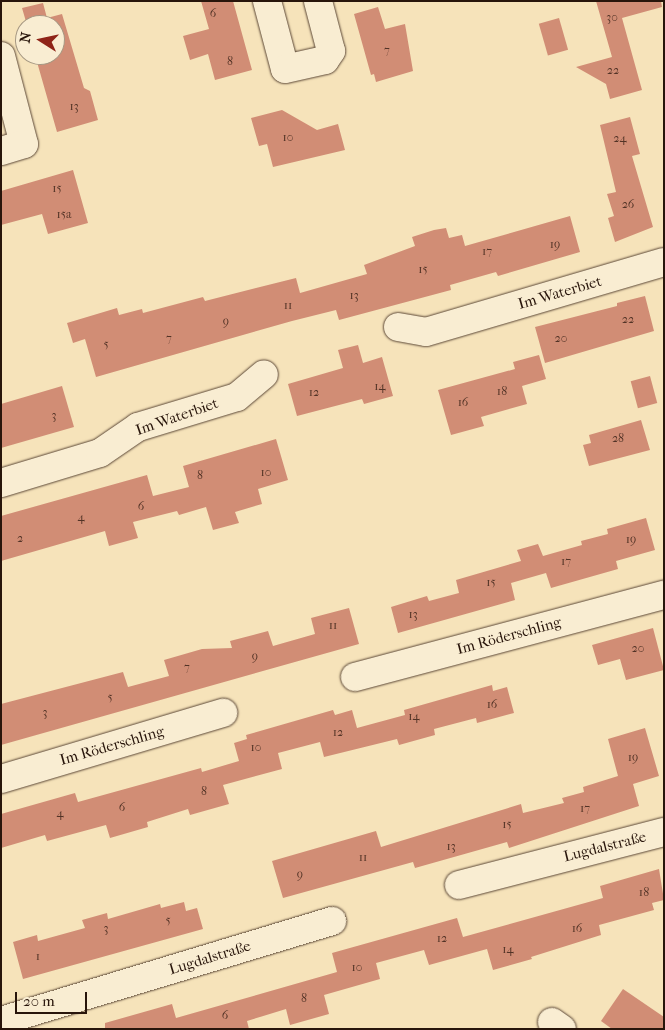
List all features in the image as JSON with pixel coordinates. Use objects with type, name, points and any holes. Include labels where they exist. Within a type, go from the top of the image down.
[{"type":"street","points":[[268,1],[286,70],[325,60],[331,51],[318,1]]},
{"type":"street","points":[[1,56],[24,144],[1,151]]},
{"type":"street","name":"Im Waterbiet","points":[[398,326],[426,332],[664,262]]},
{"type":"street","name":"Im Waterbiet","points":[[1,483],[100,453],[138,427],[237,396],[264,374]]},
{"type":"street","name":"Im Röderschling","points":[[355,677],[664,595]]},
{"type":"street","name":"Im Röderschling","points":[[1,779],[223,713]]},
{"type":"street","name":"Lugdalstraße","points":[[459,885],[664,832]]},
{"type":"street","name":"Lugdalstraße","points":[[1,1021],[332,921]]},
{"type":"building","points":[[201,1],[233,1],[252,70],[215,80],[208,54],[190,60],[183,36],[209,29]]},
{"type":"building","points":[[596,1],[661,1],[662,7],[622,18],[642,90],[610,99],[606,84],[576,67],[612,57]]},
{"type":"building","points":[[43,3],[46,15],[24,15],[22,8]]},
{"type":"building","points":[[378,7],[385,29],[405,24],[413,71],[376,82],[374,74],[371,75],[354,14]]},
{"type":"building","points":[[559,18],[568,50],[548,56],[539,24]]},
{"type":"building","points":[[65,24],[84,88],[90,91],[98,120],[57,132],[38,65],[65,65]]},
{"type":"building","points":[[282,110],[317,130],[338,124],[345,150],[273,167],[267,144],[259,146],[251,118]]},
{"type":"building","points":[[630,117],[640,154],[632,156],[653,227],[615,242],[608,218],[614,216],[607,194],[616,192],[600,125]]},
{"type":"building","points":[[73,170],[88,223],[48,234],[42,214],[1,225],[1,191]]},
{"type":"building","points":[[570,216],[580,252],[498,276],[496,272],[450,285],[451,290],[339,320],[336,310],[96,377],[85,339],[73,343],[67,323],[117,308],[119,315],[142,309],[143,313],[203,297],[205,301],[296,278],[300,293],[367,274],[364,265],[415,246],[412,237],[434,230],[446,228],[449,238],[462,235],[465,246]]},
{"type":"building","points":[[645,296],[654,331],[545,363],[535,327],[617,306],[617,303]]},
{"type":"building","points":[[358,345],[363,363],[382,357],[393,396],[364,404],[362,399],[297,416],[288,384],[343,368],[338,350]]},
{"type":"building","points":[[539,355],[546,379],[522,386],[527,404],[481,417],[484,426],[451,435],[438,390],[515,369],[513,362]]},
{"type":"building","points":[[650,376],[657,403],[638,408],[631,381]]},
{"type":"building","points":[[62,386],[74,427],[1,448],[1,404]]},
{"type":"building","points":[[641,420],[650,450],[589,466],[583,445],[591,443],[589,435]]},
{"type":"building","points":[[276,439],[288,480],[258,489],[262,504],[235,512],[239,523],[213,530],[206,507],[179,515],[177,511],[133,522],[138,538],[109,546],[105,531],[1,561],[1,516],[147,475],[153,496],[189,487],[183,466]]},
{"type":"building","points":[[646,518],[655,550],[616,561],[618,569],[551,588],[546,573],[511,583],[515,600],[398,633],[391,607],[427,596],[429,601],[459,593],[456,580],[521,561],[517,550],[538,544],[543,556],[582,545],[581,541],[608,534],[607,529]]},
{"type":"building","points":[[349,608],[359,644],[1,745],[1,704],[123,672],[128,687],[169,676],[164,660],[202,649],[232,648],[230,641],[268,631],[273,646],[315,634],[311,618]]},
{"type":"building","points":[[653,628],[664,670],[626,680],[620,659],[598,665],[592,645]]},
{"type":"building","points":[[492,685],[493,691],[507,687],[514,713],[477,723],[476,718],[434,729],[435,735],[399,745],[397,739],[324,757],[320,742],[278,753],[282,769],[223,785],[229,804],[190,815],[188,809],[147,822],[148,827],[110,838],[106,825],[47,841],[45,835],[1,848],[1,814],[75,793],[78,802],[201,768],[202,772],[239,761],[234,743],[247,739],[246,735],[333,710],[335,715],[352,710],[357,728],[405,715],[404,710]]},
{"type":"building","points":[[645,728],[659,776],[633,784],[639,806],[509,848],[507,842],[415,868],[413,862],[283,898],[272,861],[376,831],[381,847],[521,804],[523,813],[564,803],[562,798],[584,792],[583,787],[618,776],[608,739]]},
{"type":"building","points":[[659,869],[664,900],[652,903],[654,910],[599,925],[601,935],[531,957],[532,959],[493,970],[487,949],[429,965],[424,950],[376,963],[380,979],[324,995],[329,1014],[290,1025],[286,1009],[247,1021],[249,1029],[105,1029],[105,1023],[172,1004],[176,1018],[337,972],[332,953],[457,918],[463,937],[603,898],[600,886]]},
{"type":"building","points":[[184,902],[186,911],[197,908],[203,929],[23,979],[13,942],[37,935],[38,941],[85,928],[82,920],[107,913],[108,919],[160,904],[161,908]]},
{"type":"building","points":[[623,989],[664,1017],[664,1029],[612,1029],[601,1021]]}]
